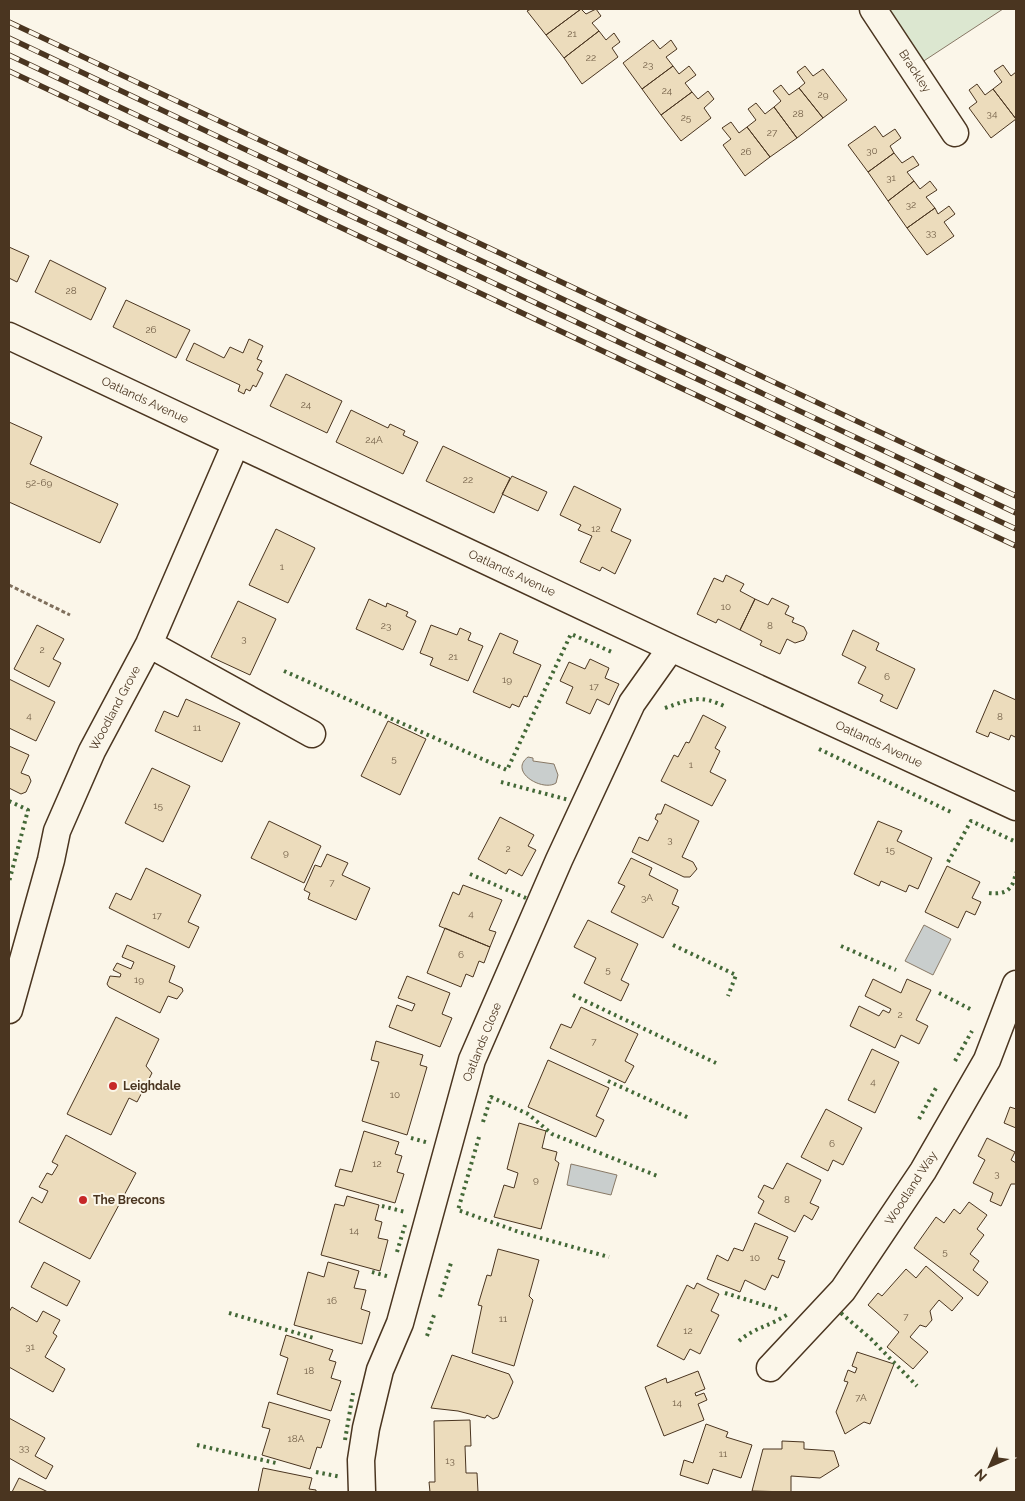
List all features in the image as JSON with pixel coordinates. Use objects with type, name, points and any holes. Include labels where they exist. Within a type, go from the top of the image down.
[{"type":"street","name":"Brackley","points":[[873,9],[955,133]]},
{"type":"street","name":"Oatlands Avenue","points":[[9,336],[671,648],[1016,807]]},
{"type":"street","name":"Woodland Grove","points":[[9,1010],[13,978],[51,860],[57,830],[92,751],[149,644],[236,443]]},
{"type":"street","points":[[149,644],[312,734]]},
{"type":"street","name":"Oatlands Close","points":[[362,1492],[363,1444],[378,1380],[406,1305],[472,1060],[632,703],[671,648]]},
{"type":"street","name":"Woodland Way","points":[[770,1368],[843,1290],[923,1171],[987,1060],[1016,984]]},
{"type":"path","points":[[9,585],[70,615]]},
{"type":"green space","points":[[873,9],[1003,9],[913,68]]},
{"type":"shaded area","points":[[528,757],[533,758],[533,761],[554,764],[558,775],[556,783],[543,785],[530,779],[522,769],[523,763]]},
{"type":"shaded area","points":[[924,925],[951,939],[933,975],[905,961]]},
{"type":"shaded area","points":[[571,1164],[617,1175],[611,1195],[567,1185]]},
{"type":"building","points":[[531,9],[581,9],[546,35],[527,11]]},
{"type":"building","points":[[581,9],[586,14],[596,9],[601,16],[592,23],[599,31],[564,58],[546,35]]},
{"type":"building","points":[[599,31],[606,40],[614,33],[620,42],[612,48],[618,57],[582,84],[564,58]]},
{"type":"building","points":[[653,40],[660,49],[671,40],[677,49],[666,57],[673,66],[642,89],[623,63]]},
{"type":"building","points":[[1003,65],[1011,76],[1016,72],[1016,119],[993,89],[1002,82],[994,71]]},
{"type":"building","points":[[673,66],[679,74],[689,66],[696,75],[685,83],[692,92],[661,115],[642,89]]},
{"type":"building","points":[[805,66],[813,76],[823,69],[847,100],[823,118],[799,88],[805,83],[797,72]]},
{"type":"building","points":[[977,84],[985,95],[993,89],[1016,119],[991,138],[969,108],[977,102],[969,90]]},
{"type":"building","points":[[781,85],[789,95],[799,88],[823,118],[797,138],[774,107],[781,101],[773,91]]},
{"type":"building","points":[[708,91],[714,99],[704,108],[711,118],[681,141],[661,115],[692,92],[698,99]]},
{"type":"building","points":[[756,103],[765,114],[774,107],[797,138],[770,157],[747,127],[756,120],[748,109]]},
{"type":"building","points":[[731,122],[739,133],[747,127],[770,157],[745,176],[723,145],[731,139],[722,128]]},
{"type":"building","points":[[875,126],[883,137],[895,129],[901,138],[890,146],[894,153],[868,172],[848,145]]},
{"type":"building","points":[[894,153],[902,163],[913,156],[919,165],[907,172],[914,181],[888,201],[868,172]]},
{"type":"building","points":[[914,181],[920,189],[930,181],[937,190],[926,197],[935,208],[907,228],[888,201]]},
{"type":"building","points":[[949,206],[955,214],[944,222],[954,236],[927,255],[907,228],[935,208],[938,214]]},
{"type":"building","points":[[9,247],[29,256],[17,282],[9,278]]},
{"type":"building","points":[[50,260],[106,288],[91,320],[35,292]]},
{"type":"building","points":[[126,300],[190,330],[176,358],[113,327]]},
{"type":"building","points":[[249,339],[263,346],[257,359],[262,361],[257,370],[263,373],[256,387],[253,385],[250,391],[246,389],[244,394],[238,391],[240,385],[186,360],[194,343],[224,358],[230,347],[243,353]]},
{"type":"building","points":[[286,374],[342,401],[327,433],[270,406]]},
{"type":"building","points":[[351,410],[388,428],[390,424],[405,431],[403,435],[418,442],[403,474],[336,442]]},
{"type":"building","points":[[9,422],[42,437],[30,464],[118,504],[100,543],[9,502]]},
{"type":"building","points":[[443,446],[510,478],[494,513],[426,481]]},
{"type":"building","points":[[512,476],[547,492],[538,511],[502,494]]},
{"type":"building","points":[[574,486],[621,509],[611,531],[631,540],[615,574],[602,567],[600,571],[580,562],[592,536],[578,530],[581,525],[560,515]]},
{"type":"building","points":[[276,529],[315,548],[288,603],[249,585]]},
{"type":"building","points":[[726,575],[744,584],[740,591],[755,599],[740,630],[718,619],[716,623],[697,614],[714,578],[723,582]]},
{"type":"building","points":[[772,598],[789,606],[785,614],[794,618],[792,622],[804,627],[807,633],[804,640],[795,643],[787,639],[780,654],[760,645],[762,641],[740,630],[755,599],[768,605]]},
{"type":"building","points":[[369,599],[386,607],[387,603],[408,612],[406,616],[416,621],[403,650],[356,629]]},
{"type":"building","points":[[238,601],[276,619],[250,675],[211,657]]},
{"type":"building","points":[[37,625],[64,639],[53,659],[61,663],[49,687],[14,669]]},
{"type":"building","points":[[431,625],[457,635],[460,628],[471,633],[468,640],[483,646],[468,681],[430,665],[433,658],[420,653]]},
{"type":"building","points":[[853,630],[879,643],[876,650],[915,669],[897,709],[880,701],[883,695],[858,683],[866,667],[842,655]]},
{"type":"building","points":[[500,633],[518,641],[513,653],[541,665],[527,697],[524,696],[519,707],[512,704],[510,708],[473,692]]},
{"type":"building","points":[[590,659],[609,668],[605,678],[619,684],[609,705],[597,699],[590,714],[566,703],[573,687],[560,681],[569,662],[585,669]]},
{"type":"building","points":[[9,679],[55,702],[36,741],[9,728]]},
{"type":"building","points":[[994,690],[1016,700],[1016,734],[1015,737],[1011,735],[1009,740],[990,732],[988,737],[976,732]]},
{"type":"building","points":[[186,699],[240,723],[222,762],[155,731],[164,711],[178,717]]},
{"type":"building","points":[[703,715],[726,727],[715,748],[720,751],[710,772],[726,780],[712,806],[661,781],[674,755],[678,757],[686,742],[689,743]]},
{"type":"building","points":[[388,721],[426,739],[400,795],[361,776]]},
{"type":"building","points":[[9,746],[29,755],[21,773],[29,776],[31,781],[26,792],[21,794],[9,788]]},
{"type":"building","points":[[152,768],[190,786],[163,842],[125,823]]},
{"type":"building","points":[[665,804],[699,821],[682,857],[693,862],[697,869],[690,877],[684,877],[632,852],[639,837],[648,841],[658,821],[655,819],[657,814],[661,814]]},
{"type":"building","points":[[500,817],[534,835],[528,846],[536,850],[522,876],[509,869],[506,874],[478,859]]},
{"type":"building","points":[[269,821],[321,846],[304,883],[251,858]]},
{"type":"building","points":[[878,821],[902,831],[897,841],[932,858],[918,889],[909,885],[906,892],[881,881],[879,886],[854,874]]},
{"type":"building","points":[[327,854],[348,863],[342,875],[370,888],[356,920],[308,899],[310,893],[304,890],[315,865],[321,867]]},
{"type":"building","points":[[631,858],[652,868],[649,875],[678,890],[672,904],[679,907],[663,938],[611,912],[625,886],[618,883]]},
{"type":"building","points":[[947,866],[980,882],[972,898],[981,902],[975,915],[966,911],[958,928],[925,912]]},
{"type":"building","points":[[146,868],[201,895],[188,922],[199,927],[189,948],[109,908],[116,893],[131,900]]},
{"type":"building","points":[[463,885],[502,900],[489,930],[496,932],[490,947],[439,926],[453,892],[459,895]]},
{"type":"building","points":[[588,920],[638,944],[621,980],[629,984],[621,1001],[584,983],[596,958],[574,947]]},
{"type":"building","points":[[445,928],[490,947],[484,963],[479,961],[473,977],[466,974],[461,987],[427,973]]},
{"type":"building","points":[[127,945],[175,966],[169,982],[182,988],[183,991],[177,999],[168,996],[160,1013],[109,987],[107,984],[110,976],[120,977],[121,974],[113,970],[117,963],[131,969],[134,962],[122,957]]},
{"type":"building","points":[[407,976],[450,993],[442,1014],[452,1018],[440,1047],[389,1027],[397,1005],[412,1011],[415,1004],[398,998]]},
{"type":"building","points":[[873,979],[901,993],[907,979],[931,990],[916,1020],[928,1026],[919,1044],[901,1035],[895,1048],[850,1026],[859,1006],[879,1016],[883,1010],[889,1013],[891,1009],[865,996]]},
{"type":"building","points":[[581,1007],[638,1034],[625,1061],[634,1066],[625,1083],[550,1048],[561,1024],[571,1028]]},
{"type":"building","name":"Leighdale","points":[[116,1017],[159,1039],[146,1066],[152,1073],[137,1102],[129,1098],[111,1135],[67,1114]]},
{"type":"building","points":[[376,1041],[423,1055],[420,1065],[427,1067],[407,1135],[362,1121],[379,1062],[371,1060]]},
{"type":"building","points":[[872,1049],[899,1062],[875,1113],[848,1100]]},
{"type":"building","points":[[548,1060],[609,1088],[596,1116],[604,1120],[596,1137],[528,1107]]},
{"type":"building","points":[[1010,1107],[1016,1109],[1016,1128],[1004,1123]]},
{"type":"building","points":[[826,1109],[862,1128],[843,1165],[833,1160],[828,1171],[801,1157]]},
{"type":"building","points":[[519,1123],[546,1131],[542,1148],[557,1152],[555,1160],[559,1163],[541,1229],[494,1217],[504,1185],[514,1188],[518,1173],[507,1169]]},
{"type":"building","points":[[364,1131],[399,1142],[395,1154],[402,1156],[397,1172],[404,1174],[395,1203],[335,1186],[340,1169],[352,1172]]},
{"type":"building","name":"The Brecons","points":[[66,1135],[136,1173],[90,1259],[19,1222],[32,1197],[42,1203],[48,1191],[39,1187],[47,1173],[52,1175],[58,1165],[52,1162]]},
{"type":"building","points":[[987,1138],[1015,1152],[1011,1160],[1016,1163],[1016,1184],[1011,1184],[1001,1206],[990,1201],[993,1193],[973,1183],[985,1160],[978,1156]]},
{"type":"building","points":[[787,1163],[821,1180],[810,1203],[819,1207],[812,1220],[804,1215],[795,1232],[758,1213],[764,1201],[758,1197],[764,1185],[773,1189]]},
{"type":"building","points":[[347,1196],[379,1205],[375,1220],[382,1222],[378,1238],[388,1240],[380,1271],[321,1255],[335,1204],[344,1206]]},
{"type":"building","points":[[969,1202],[987,1215],[977,1229],[984,1235],[970,1254],[979,1261],[973,1270],[988,1282],[978,1296],[914,1248],[936,1217],[944,1223],[954,1209],[960,1214]]},
{"type":"building","points":[[755,1223],[788,1237],[778,1259],[785,1261],[778,1278],[772,1275],[765,1290],[745,1280],[740,1292],[707,1279],[717,1255],[728,1261],[734,1248],[743,1251]]},
{"type":"building","points":[[498,1249],[539,1260],[529,1296],[533,1300],[514,1366],[472,1353],[482,1306],[478,1305],[487,1275],[491,1276]]},
{"type":"building","points":[[44,1262],[80,1281],[67,1306],[31,1287]]},
{"type":"building","points":[[328,1262],[359,1271],[354,1288],[366,1290],[361,1309],[370,1312],[362,1344],[294,1325],[308,1272],[324,1277]]},
{"type":"building","points":[[926,1266],[963,1298],[952,1311],[939,1300],[930,1311],[932,1320],[926,1327],[920,1325],[910,1337],[928,1352],[913,1369],[887,1347],[899,1332],[868,1305],[878,1293],[882,1296],[906,1269],[916,1278]]},
{"type":"building","points":[[697,1283],[719,1294],[711,1311],[719,1315],[700,1354],[690,1349],[684,1360],[657,1346],[687,1285],[694,1289]]},
{"type":"building","points":[[12,1307],[37,1322],[43,1311],[60,1320],[53,1333],[57,1336],[45,1357],[65,1369],[53,1392],[9,1367],[9,1312]]},
{"type":"building","points":[[286,1335],[333,1350],[329,1360],[336,1362],[331,1378],[341,1381],[331,1411],[277,1394],[288,1358],[280,1355]]},
{"type":"building","points":[[857,1352],[894,1364],[870,1424],[864,1422],[845,1434],[836,1412],[848,1382],[844,1381],[848,1370],[855,1373],[857,1368],[852,1366]]},
{"type":"building","points":[[452,1355],[509,1374],[513,1382],[498,1417],[493,1419],[487,1415],[485,1418],[458,1411],[431,1408]]},
{"type":"building","points":[[698,1371],[705,1389],[695,1393],[696,1396],[704,1393],[707,1400],[698,1404],[704,1420],[664,1436],[645,1387],[666,1378],[667,1383]]},
{"type":"building","points":[[269,1402],[330,1420],[321,1448],[317,1447],[310,1469],[262,1455],[270,1429],[262,1427]]},
{"type":"building","points":[[9,1418],[45,1438],[35,1456],[53,1466],[46,1479],[9,1458]]},
{"type":"building","points":[[470,1420],[471,1446],[465,1446],[466,1473],[477,1473],[478,1492],[430,1492],[429,1482],[435,1482],[434,1421]]},
{"type":"building","points":[[706,1424],[728,1432],[726,1437],[752,1445],[741,1478],[713,1469],[708,1484],[680,1475],[684,1460],[693,1463]]},
{"type":"building","points":[[782,1441],[804,1442],[804,1449],[834,1451],[839,1466],[820,1478],[791,1476],[791,1492],[752,1491],[763,1449],[782,1449]]},
{"type":"building","points":[[263,1468],[312,1478],[309,1489],[316,1490],[316,1492],[258,1492]]},
{"type":"building","points":[[19,1478],[48,1492],[12,1492]]},
{"type":"railway","points":[[9,22],[1016,496]]},
{"type":"railway","points":[[9,38],[1016,513]]},
{"type":"railway","points":[[9,55],[1016,529]]},
{"type":"railway","points":[[9,71],[1016,546]]},
{"type":"hedge","points":[[284,671],[507,770],[571,634],[614,653]]},
{"type":"hedge","points":[[665,708],[696,699],[709,700],[726,707]]},
{"type":"hedge","points":[[819,749],[953,813]]},
{"type":"hedge","points":[[501,782],[569,800]]},
{"type":"hedge","points":[[9,801],[28,810],[9,882]]},
{"type":"hedge","points":[[948,862],[971,821],[1016,842]]},
{"type":"hedge","points":[[989,893],[1000,893],[1008,890],[1013,883],[1016,872]]},
{"type":"hedge","points":[[470,874],[526,898]]},
{"type":"hedge","points":[[673,945],[736,975],[728,996]]},
{"type":"hedge","points":[[841,946],[896,970]]},
{"type":"hedge","points":[[939,993],[972,1010]]},
{"type":"hedge","points":[[573,995],[716,1063]]},
{"type":"hedge","points":[[955,1061],[972,1031]]},
{"type":"hedge","points":[[608,1081],[689,1118]]},
{"type":"hedge","points":[[919,1119],[936,1088]]},
{"type":"hedge","points":[[483,1122],[491,1097],[528,1114],[552,1134],[660,1177]]},
{"type":"hedge","points":[[479,1137],[458,1210],[519,1232],[609,1257]]},
{"type":"hedge","points":[[411,1138],[429,1143]]},
{"type":"hedge","points":[[382,1206],[405,1212]]},
{"type":"hedge","points":[[397,1252],[405,1225]]},
{"type":"hedge","points":[[440,1297],[452,1260]]},
{"type":"hedge","points":[[372,1272],[390,1277]]},
{"type":"hedge","points":[[725,1293],[780,1310]]},
{"type":"hedge","points":[[427,1336],[435,1312]]},
{"type":"hedge","points":[[229,1313],[314,1338]]},
{"type":"hedge","points":[[841,1313],[871,1339],[917,1386]]},
{"type":"hedge","points":[[739,1341],[788,1314]]},
{"type":"hedge","points":[[345,1440],[353,1393]]},
{"type":"hedge","points":[[197,1445],[276,1463]]},
{"type":"hedge","points":[[316,1472],[341,1477]]},
{"type":"place","name":"Leighdale","points":[[113,1086]]},
{"type":"place","name":"The Brecons","points":[[83,1200]]}]
